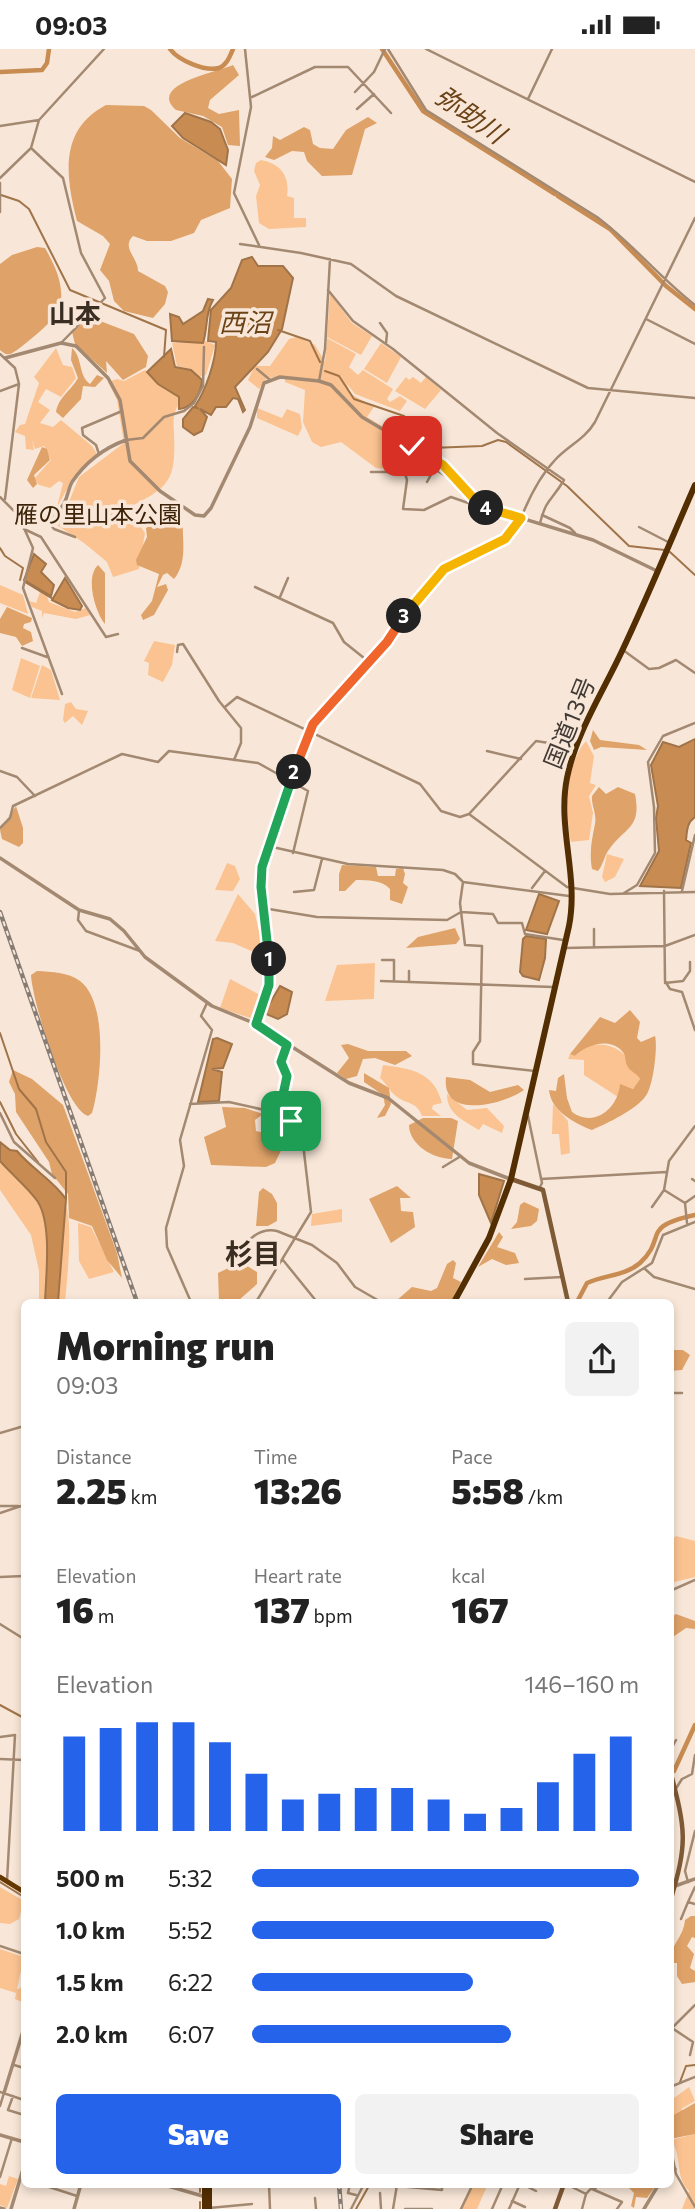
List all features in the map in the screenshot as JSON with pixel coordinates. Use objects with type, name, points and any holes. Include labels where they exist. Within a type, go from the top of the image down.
[{"type":"highway","name":"国道13号","points":[[456,1299],[489,1238],[510,1179],[565,944],[573,897],[564,838],[564,810],[567,780],[576,747],[623,650],[695,485]]},
{"type":"highway","points":[[207,2188],[208,2209]]},
{"type":"main road","points":[[510,1179],[540,1187],[545,1194],[567,1299]]},
{"type":"main road","points":[[674,1794],[685,1847],[674,1889]]},
{"type":"main road","points":[[0,1877],[21,1890]]},
{"type":"main road","points":[[555,2209],[563,2188]]},
{"type":"street","points":[[0,178],[31,148],[39,120],[104,49]]},
{"type":"street","points":[[245,49],[252,97],[234,193],[254,240],[261,247]]},
{"type":"street","points":[[426,49],[695,182]]},
{"type":"street","points":[[528,100],[552,49]]},
{"type":"street","points":[[355,92],[364,84],[385,50],[426,110],[597,217],[614,230],[664,281],[695,305]]},
{"type":"street","points":[[252,97],[318,66],[348,67],[391,113]]},
{"type":"street","points":[[357,109],[374,94]]},
{"type":"street","points":[[0,126],[39,120]]},
{"type":"street","points":[[31,148],[62,177],[81,253],[105,298],[61,343]]},
{"type":"street","points":[[0,183],[0,212]]},
{"type":"street","points":[[256,1024],[271,972],[261,877],[268,846],[308,734],[322,713],[369,662],[444,569],[505,539],[521,518],[549,468],[589,433],[695,218]]},
{"type":"street","points":[[240,244],[351,264],[396,296],[588,389],[695,398]]},
{"type":"street","points":[[319,381],[325,349],[330,259]]},
{"type":"street","points":[[328,290],[353,321],[386,344],[497,433],[564,480],[546,501],[540,523]]},
{"type":"street","points":[[646,319],[695,344]]},
{"type":"street","points":[[380,323],[387,333],[386,344]]},
{"type":"street","points":[[5,358],[61,343],[76,346],[108,378],[122,411],[130,461],[160,491],[195,515],[204,516],[250,427],[261,388],[269,379]]},
{"type":"street","points":[[18,515],[40,513],[63,506],[71,484],[99,454],[125,440],[144,438],[164,417],[184,411],[194,403],[203,386],[204,347]]},
{"type":"street","points":[[0,354],[15,368],[19,384],[5,499]]},
{"type":"street","points":[[257,369],[269,379],[319,381],[337,390],[362,417],[410,448],[438,462],[478,503]]},
{"type":"street","points":[[0,391],[19,384]]},
{"type":"street","points":[[99,454],[96,445],[83,435],[82,428],[122,411]]},
{"type":"street","points":[[371,472],[392,472],[410,448]]},
{"type":"street","points":[[410,448],[419,460],[457,484],[459,481]]},
{"type":"street","points":[[401,461],[408,492],[403,509],[424,510],[451,497],[478,503],[575,534],[657,571]]},
{"type":"street","points":[[427,482],[438,462]]},
{"type":"street","points":[[0,497],[5,499],[18,515],[33,550],[22,584],[62,694]]},
{"type":"street","points":[[40,513],[54,530],[75,537]]},
{"type":"street","points":[[542,515],[570,528],[575,534]]},
{"type":"street","points":[[639,527],[669,545]]},
{"type":"street","points":[[24,529],[41,537],[106,639],[118,634]]},
{"type":"street","points":[[279,599],[288,578]]},
{"type":"street","points":[[255,587],[333,623],[344,642],[369,662]]},
{"type":"street","points":[[177,652],[177,645],[183,644],[241,728],[240,743],[234,760]]},
{"type":"street","points":[[22,648],[47,657]]},
{"type":"street","points":[[623,650],[649,669],[659,668],[676,660],[695,673]]},
{"type":"street","points":[[225,708],[237,697],[308,734],[420,784],[434,805],[448,814],[462,817],[469,814],[537,740],[576,747]]},
{"type":"street","points":[[624,893],[637,885],[655,853],[654,807],[648,762],[663,736],[695,723]]},
{"type":"street","points":[[0,828],[9,818],[13,806],[122,754],[155,762],[169,751],[258,764],[308,791],[293,853]]},
{"type":"street","points":[[487,751],[521,759]]},
{"type":"street","points":[[0,771],[17,777],[35,796]]},
{"type":"street","points":[[469,814],[572,889],[624,893],[695,892]]},
{"type":"street","points":[[681,891],[695,835]]},
{"type":"street","points":[[268,846],[348,864],[443,870],[455,874],[463,882],[573,897]]},
{"type":"street","points":[[0,858],[79,910],[110,919],[140,951],[207,1003],[256,1024],[349,1083],[394,1101],[461,1156],[478,1167],[510,1179]]},
{"type":"street","points":[[293,892],[314,890],[321,859]]},
{"type":"street","points":[[531,890],[545,871]]},
{"type":"street","points":[[463,882],[461,912],[465,945],[482,946],[480,1041],[473,1052],[473,1064],[535,1071]]},
{"type":"street","points":[[664,891],[665,983],[670,989],[682,992],[695,1030]]},
{"type":"street","points":[[263,908],[331,918],[447,920],[461,912],[493,914],[498,923],[522,923],[525,934],[565,944],[594,947],[664,946],[695,935]]},
{"type":"street","points":[[79,910],[77,917],[82,927],[140,951]]},
{"type":"street","points":[[594,929],[594,947]]},
{"type":"street","points":[[382,960],[394,960],[394,981]]},
{"type":"street","points":[[665,983],[683,981],[690,971],[690,962]]},
{"type":"street","points":[[409,971],[409,981]]},
{"type":"street","points":[[381,981],[554,987]]},
{"type":"street","points":[[190,1299],[165,1238],[184,1166],[180,1140],[212,1030],[201,1016],[207,1003]]},
{"type":"street","points":[[279,1114],[287,1076],[281,1062],[287,1045]]},
{"type":"street","points":[[190,1104],[229,1102],[279,1114],[288,1118],[302,1139],[311,1212],[297,1239],[258,1299]]},
{"type":"street","points":[[0,1113],[14,1142],[55,1178]]},
{"type":"street","points":[[526,1114],[541,1179],[540,1187]]},
{"type":"street","points":[[652,1206],[664,1190],[668,1161],[695,1126]]},
{"type":"street","points":[[443,1167],[461,1156]]},
{"type":"street","points":[[541,1179],[666,1173]]},
{"type":"street","points":[[664,1190],[685,1203]]},
{"type":"street","points":[[685,1203],[695,1196]]},
{"type":"street","points":[[685,1203],[687,1222]]},
{"type":"street","points":[[609,1299],[622,1282],[652,1263],[663,1235],[687,1222],[695,1222]]},
{"type":"street","points":[[236,1257],[245,1242],[271,1229],[312,1245],[337,1263],[355,1287],[376,1299]]},
{"type":"street","points":[[283,1260],[315,1299]]},
{"type":"street","points":[[645,1269],[654,1277],[695,1289]]},
{"type":"street","points":[[525,1279],[562,1277]]},
{"type":"street","points":[[674,1392],[682,1393]]},
{"type":"street","points":[[0,1433],[21,1427]]},
{"type":"street","points":[[0,1506],[21,1506]]},
{"type":"street","points":[[0,1513],[21,1507]]},
{"type":"street","points":[[0,1577],[21,1576]]},
{"type":"street","points":[[674,1589],[695,1580]]},
{"type":"street","points":[[0,1624],[21,1637]]},
{"type":"street","points":[[0,1737],[15,1735],[7,1881]]},
{"type":"street","points":[[674,1744],[676,1740]]},
{"type":"street","points":[[674,1788],[682,1779],[692,1774],[695,1755]]},
{"type":"street","points":[[0,1759],[21,1760]]},
{"type":"street","points":[[688,1882],[685,1871],[695,1831]]},
{"type":"street","points":[[675,1886],[695,1879]]},
{"type":"street","points":[[681,1919],[695,1887]]},
{"type":"street","points":[[688,1902],[695,1904]]},
{"type":"street","points":[[0,1946],[21,1953]]},
{"type":"street","points":[[674,2026],[695,2005]]},
{"type":"street","points":[[674,2029],[693,2042],[690,2055]]},
{"type":"street","points":[[0,2106],[21,2040]]},
{"type":"street","points":[[14,2064],[21,2067]]},
{"type":"street","points":[[0,2076],[9,2079]]},
{"type":"street","points":[[674,2085],[695,2077]]},
{"type":"street","points":[[2,2093],[21,2098]]},
{"type":"street","points":[[13,2096],[8,2110],[21,2114]]},
{"type":"street","points":[[0,2135],[21,2141]]},
{"type":"street","points":[[0,2177],[12,2138]]},
{"type":"street","points":[[674,2173],[695,2207]]},
{"type":"street","points":[[11,2209],[21,2184]]},
{"type":"street","points":[[53,2188],[78,2196]]},
{"type":"street","points":[[74,2209],[80,2188]]},
{"type":"street","points":[[174,2188],[207,2198]]},
{"type":"street","points":[[269,2188],[270,2209]]},
{"type":"street","points":[[349,2188],[348,2193],[357,2195]]},
{"type":"street","points":[[351,2209],[361,2188]]},
{"type":"street","points":[[393,2209],[396,2188]]},
{"type":"street","points":[[424,2188],[442,2188]]},
{"type":"street","points":[[461,2209],[471,2188]]},
{"type":"street","points":[[492,2209],[501,2188]]},
{"type":"street","points":[[509,2209],[519,2188]]},
{"type":"street","points":[[530,2188],[536,2191]]},
{"type":"street","points":[[573,2188],[586,2194]]},
{"type":"street","points":[[644,2209],[657,2188]]},
{"type":"street","points":[[582,2209],[586,2194],[593,2190],[622,2202],[618,2209]]},
{"type":"street","points":[[380,2193],[381,2209]]},
{"type":"street","points":[[315,2198],[316,2209]]},
{"type":"street","points":[[512,2201],[525,2207]]},
{"type":"street","points":[[208,2209],[252,2204]]},
{"type":"street","points":[[405,2209],[432,2209]]},
{"type":"green space","points":[[261,160],[283,172],[288,189],[287,196],[294,198],[294,218],[306,218],[306,227],[269,229],[259,223],[256,196],[260,185],[254,171],[256,163]]},
{"type":"green space","points":[[330,294],[352,323],[372,336],[361,355],[327,337]]},
{"type":"green space","points":[[297,337],[315,345],[325,362],[327,338],[356,354],[349,367],[358,375],[363,370],[393,389],[387,399],[390,402],[400,396],[407,401],[400,411],[355,394],[347,384],[351,394],[374,407],[367,417],[411,444],[394,470],[376,468],[341,442],[321,447],[312,442],[303,422],[305,390],[285,382],[285,376],[267,378],[259,389],[248,380],[255,366],[270,366],[289,339]]},
{"type":"green space","points":[[205,341],[215,345],[206,375],[199,377],[191,369],[177,366],[172,343]]},
{"type":"green space","points":[[381,343],[401,357],[387,383],[364,369]]},
{"type":"green space","points":[[56,348],[63,365],[72,367],[76,378],[61,397],[46,389],[38,402],[50,410],[40,423],[53,427],[61,420],[92,446],[97,454],[74,477],[57,507],[63,483],[59,481],[50,488],[39,485],[34,479],[51,460],[44,446],[35,449],[32,440],[34,450],[26,449],[25,436],[15,432],[20,425],[25,424],[39,383],[34,377]]},
{"type":"green space","name":"雁の里山本公園","points":[[145,370],[158,384],[179,397],[174,420],[174,462],[168,481],[162,488],[128,508],[145,533],[139,569],[113,577],[107,562],[43,516],[65,512],[79,477],[124,443],[117,400],[108,382],[117,379],[124,381]]},
{"type":"green space","points":[[406,377],[409,380],[413,377],[421,383],[426,377],[441,390],[425,409],[395,391]]},
{"type":"green space","points":[[257,408],[282,418],[287,409],[300,414],[302,428],[298,436],[257,418]]},
{"type":"green space","points":[[0,585],[23,595],[28,614],[0,603]]},
{"type":"green space","points":[[40,592],[47,596],[49,602],[75,612],[86,608],[90,615],[76,619],[44,613],[42,618],[42,611],[32,607],[29,601],[36,603]]},
{"type":"green space","points":[[154,641],[175,645],[172,665],[163,682],[148,675],[149,663],[144,661]]},
{"type":"green space","points":[[21,658],[40,666],[30,698],[12,690]]},
{"type":"green space","points":[[42,665],[51,670],[60,700],[31,698]]},
{"type":"green space","points":[[71,702],[76,709],[88,711],[82,725],[73,716],[65,723],[63,720],[65,704]]},
{"type":"green space","points":[[586,741],[594,756],[590,783],[596,785],[589,796],[593,813],[589,840],[571,842],[568,818],[570,776],[579,751]]},
{"type":"green space","points":[[607,854],[624,859],[615,877],[605,882],[602,877]]},
{"type":"green space","points":[[227,863],[235,866],[240,879],[233,891],[215,890]]},
{"type":"green space","points":[[238,894],[255,914],[265,957],[233,943],[215,941]]},
{"type":"green space","points":[[375,963],[374,999],[325,1001],[337,965]]},
{"type":"green space","points":[[230,979],[260,995],[253,1019],[220,1008]]},
{"type":"green space","points":[[589,1045],[614,1048],[626,1056],[640,1079],[633,1089],[628,1087],[618,1097],[584,1075],[584,1060],[568,1059],[570,1054],[575,1056]]},
{"type":"green space","points":[[383,1065],[403,1068],[427,1078],[442,1103],[433,1105],[432,1109],[441,1116],[422,1116],[414,1105],[399,1099],[380,1078]]},
{"type":"green space","points":[[447,1094],[467,1110],[487,1108],[504,1126],[502,1133],[483,1124],[479,1130],[462,1119],[450,1107]]},
{"type":"green space","points":[[553,1104],[568,1121],[570,1153],[561,1155],[559,1134],[552,1134]]},
{"type":"green space","points":[[0,1161],[38,1203],[47,1237],[45,1299],[39,1299],[39,1271],[31,1235],[0,1190]]},
{"type":"green space","points":[[66,1206],[69,1238],[67,1281],[65,1299],[58,1299]]},
{"type":"green space","points":[[342,1209],[342,1222],[311,1226],[312,1214]]},
{"type":"green space","points":[[78,1223],[91,1227],[114,1272],[89,1279],[79,1261]]},
{"type":"green space","points":[[676,1536],[695,1541],[695,1577],[674,1582]]},
{"type":"green space","points":[[0,1887],[21,1899],[21,1912],[19,1919],[10,1924],[0,1923]]},
{"type":"green space","points":[[0,1949],[21,1956],[17,1989],[21,1988],[21,2002],[15,1999],[16,1993],[0,1988]]},
{"type":"green space","points":[[689,2087],[695,2101],[681,2109],[686,2114],[674,2128],[674,2098]]},
{"type":"green space","points":[[695,2134],[695,2209],[682,2209],[689,2191],[682,2179],[674,2139]]},
{"type":"green space","points":[[9,2176],[18,2179],[7,2208],[0,2205],[0,2184],[6,2186]]},
{"type":"green space","points":[[471,2188],[486,2188],[477,2209],[461,2209]]},
{"type":"shaded area","points":[[233,65],[239,75],[210,100],[208,108],[219,114],[239,110],[240,146],[228,145],[222,127],[203,116],[176,110],[169,101],[171,93],[178,86]]},
{"type":"shaded area","points":[[106,105],[144,106],[151,110],[180,138],[218,161],[232,179],[230,208],[201,220],[194,233],[171,241],[147,241],[133,236],[130,240],[129,249],[138,271],[165,286],[168,292],[165,304],[153,318],[124,311],[114,301],[109,281],[100,270],[110,244],[103,236],[77,221],[73,205],[69,156],[73,141],[91,115]]},
{"type":"shaded area","points":[[368,117],[377,123],[365,129],[352,175],[322,176],[307,161],[304,152],[292,151],[274,160],[265,157],[272,148],[273,136],[280,140],[304,127],[310,130],[313,144],[320,148],[333,149],[346,130]]},
{"type":"shaded area","points":[[37,247],[45,248],[56,270],[61,286],[59,311],[28,342],[6,354],[0,350],[0,264],[12,255]]},
{"type":"shaded area","points":[[95,319],[134,334],[148,356],[146,367],[123,380],[106,361],[107,373],[75,344],[72,332],[87,320]]},
{"type":"shaded area","points":[[72,348],[90,384],[97,375],[104,378],[95,387],[83,386],[81,399],[63,418],[56,412],[58,406],[78,378],[71,360]]},
{"type":"shaded area","points":[[42,447],[47,449],[50,460],[34,475],[37,484],[33,488],[27,480]]},
{"type":"shaded area","points":[[170,502],[183,515],[181,564],[174,579],[167,573],[163,575],[157,587],[166,584],[168,590],[154,615],[143,620],[141,615],[152,601],[159,574],[137,565],[136,560],[147,537],[146,528],[171,514]]},
{"type":"shaded area","points":[[98,565],[105,573],[105,624],[93,595],[92,578]]},
{"type":"shaded area","points":[[7,607],[32,618],[23,628],[31,632],[33,641],[22,646],[16,637],[0,633],[0,619]]},
{"type":"shaded area","points":[[593,730],[600,740],[639,745],[647,750],[601,747],[594,750],[590,741]]},
{"type":"shaded area","points":[[599,787],[606,794],[618,787],[635,794],[637,806],[634,821],[608,851],[598,871],[592,869],[591,851],[595,820],[592,796]]},
{"type":"shaded area","points":[[16,806],[23,828],[23,843],[19,847],[2,839],[0,830]]},
{"type":"shaded area","points":[[342,865],[376,867],[378,876],[395,876],[396,869],[403,868],[403,883],[408,887],[402,904],[390,900],[390,889],[374,881],[356,880],[345,891],[339,891]]},
{"type":"shaded area","points":[[455,928],[460,939],[456,944],[406,948],[418,937]]},
{"type":"shaded area","points":[[37,971],[60,973],[80,981],[89,992],[95,1007],[99,1025],[100,1064],[92,1113],[88,1116],[79,1109],[70,1095],[51,1052],[33,988],[31,975]]},
{"type":"shaded area","points":[[630,1010],[640,1022],[637,1038],[641,1042],[655,1036],[655,1058],[648,1093],[635,1107],[592,1130],[571,1120],[559,1110],[549,1090],[556,1091],[558,1078],[564,1074],[572,1112],[588,1118],[596,1117],[610,1108],[620,1084],[633,1089],[640,1079],[628,1067],[624,1053],[617,1047],[598,1044],[575,1056],[570,1054],[600,1017],[615,1023]]},
{"type":"shaded area","points":[[348,1044],[368,1051],[406,1051],[412,1056],[395,1065],[375,1058],[363,1059],[357,1076],[346,1079],[337,1073],[349,1058],[341,1045]]},
{"type":"shaded area","points":[[13,1070],[32,1079],[63,1105],[117,1253],[122,1278],[107,1260],[92,1226],[69,1218],[68,1194],[52,1174],[49,1162],[16,1112],[15,1094],[9,1082]]},
{"type":"shaded area","points":[[364,1073],[389,1088],[391,1104],[385,1116],[377,1118],[385,1105],[383,1095],[364,1082]]},
{"type":"shaded area","points":[[446,1077],[470,1080],[490,1092],[518,1085],[524,1090],[490,1104],[463,1104],[453,1100],[447,1091]]},
{"type":"shaded area","points":[[222,1107],[245,1108],[263,1114],[255,1120],[256,1131],[283,1137],[284,1144],[275,1163],[266,1167],[211,1165],[204,1137],[226,1127]]},
{"type":"shaded area","points":[[423,1118],[451,1118],[458,1121],[452,1159],[430,1154],[413,1139],[409,1125]]},
{"type":"shaded area","points":[[397,1186],[411,1198],[400,1198],[401,1211],[413,1212],[415,1227],[391,1243],[369,1199]]},
{"type":"shaded area","points":[[263,1188],[272,1194],[277,1203],[277,1221],[268,1226],[256,1226],[259,1192]]},
{"type":"shaded area","points":[[524,1202],[539,1209],[537,1221],[531,1226],[511,1229],[517,1222],[520,1205]]},
{"type":"shaded area","points":[[499,1232],[503,1237],[497,1247],[515,1253],[519,1263],[506,1265],[492,1259],[478,1267]]},
{"type":"shaded area","points":[[453,1260],[456,1263],[453,1278],[461,1282],[452,1299],[398,1299],[412,1287],[431,1291],[437,1288],[447,1264]]},
{"type":"shaded area","points":[[241,1262],[257,1272],[257,1284],[240,1299],[219,1299],[218,1273]]},
{"type":"shaded area","points":[[674,1350],[683,1350],[690,1355],[682,1370],[674,1371]]},
{"type":"shaded area","points":[[674,1615],[695,1621],[695,1629],[686,1628],[674,1636]]},
{"type":"shaded area","points":[[695,1916],[695,1938],[692,1937],[687,1946],[694,1954],[690,1968],[695,1971],[695,1982],[682,1984],[677,1976],[677,1963],[674,1963],[674,1946],[685,1920]]},
{"type":"shaded area","points":[[695,2103],[695,2134],[674,2138],[674,2115]]},
{"type":"shaded area","points":[[629,2188],[654,2188],[647,2198],[636,2197],[634,2208],[631,2206],[634,2193]]},
{"type":"water","points":[[185,113],[211,122],[220,129],[228,150],[226,165],[183,138],[172,126]]},
{"type":"water","name":"西沼","points":[[252,257],[258,266],[283,266],[293,278],[282,329],[268,352],[235,387],[245,410],[243,412],[238,399],[233,398],[226,407],[216,407],[211,415],[200,409],[207,417],[202,431],[194,435],[183,427],[183,419],[193,407],[197,408],[195,406],[212,366],[216,342],[208,341],[211,310],[231,288],[242,260]]},
{"type":"water","points":[[208,299],[213,300],[203,343],[172,341],[170,314],[179,317],[183,324],[203,311]]},
{"type":"water","points":[[171,349],[175,367],[191,370],[202,380],[195,399],[188,406],[179,409],[179,397],[158,384],[147,372]]},
{"type":"water","points":[[34,554],[46,564],[41,572],[54,585],[51,596],[24,580]]},
{"type":"water","points":[[65,578],[82,606],[80,610],[68,608],[52,600]]},
{"type":"water","points":[[695,739],[695,817],[690,821],[687,830],[686,840],[691,843],[681,888],[640,886],[659,851],[656,818],[658,806],[651,765],[663,742],[679,747]]},
{"type":"water","points":[[539,894],[559,901],[547,934],[526,930]]},
{"type":"water","points":[[526,936],[546,939],[545,958],[539,980],[523,976],[520,972],[523,939]]},
{"type":"water","points":[[280,986],[292,992],[287,1014],[278,1019],[264,1013]]},
{"type":"water","points":[[213,1039],[232,1044],[223,1068],[212,1069],[222,1072],[219,1101],[198,1102]]},
{"type":"water","points":[[0,1142],[10,1150],[17,1151],[66,1199],[58,1299],[45,1299],[47,1237],[38,1202],[0,1161]]},
{"type":"water","points":[[479,1174],[504,1181],[491,1223],[479,1195]]},
{"type":"waterway","name":"弥助川","points":[[0,72],[42,70],[47,63],[49,49]]},
{"type":"waterway","name":"弥助川","points":[[170,49],[192,64],[213,69],[224,65],[233,49]]},
{"type":"waterway","name":"弥助川","points":[[382,49],[423,111],[555,194]]},
{"type":"waterway","points":[[1,195],[19,201],[29,209],[70,290],[166,330],[164,357]]},
{"type":"waterway","name":"弥助川","points":[[558,196],[610,229],[666,286],[695,309]]},
{"type":"waterway","points":[[278,330],[310,341],[320,362]]},
{"type":"waterway","points":[[325,371],[339,376],[354,399],[404,416],[431,448],[482,446],[498,440],[506,442],[567,486],[629,546],[665,550]]},
{"type":"waterway","points":[[0,548],[5,556],[23,568],[20,580]]},
{"type":"waterway","points":[[670,552],[695,575]]},
{"type":"waterway","points":[[25,582],[53,599]]},
{"type":"waterway","points":[[0,1033],[19,1089],[36,1109],[46,1142],[66,1172],[66,1199]]},
{"type":"waterway","points":[[0,1102],[16,1134],[38,1162]]},
{"type":"waterway","points":[[579,1299],[587,1283],[628,1270],[640,1263],[653,1246],[660,1229],[678,1219],[695,1215]]},
{"type":"waterway","points":[[0,1705],[21,1716]]},
{"type":"waterway","points":[[674,1771],[695,1725]]},
{"type":"waterway","points":[[0,1882],[21,1895]]},
{"type":"waterway","points":[[680,2082],[686,2066],[695,2065]]},
{"type":"waterway","points":[[356,2209],[368,2188]]},
{"type":"waterway","points":[[200,2202],[200,2209]]},
{"type":"railway","points":[[0,912],[136,1299]]},
{"type":"railway","points":[[339,2188],[341,2209]]},
{"type":"district","name":"山本","points":[[75,314]]},
{"type":"district","name":"杉目","points":[[253,1254]]},
{"type":"route","points":[[291,1121],[279,1114],[287,1076],[281,1062],[287,1045],[256,1024],[271,972],[261,887],[262,867],[302,745],[313,724],[387,642],[444,569],[465,556],[505,539],[521,518],[477,502],[452,472],[412,446]]}]
